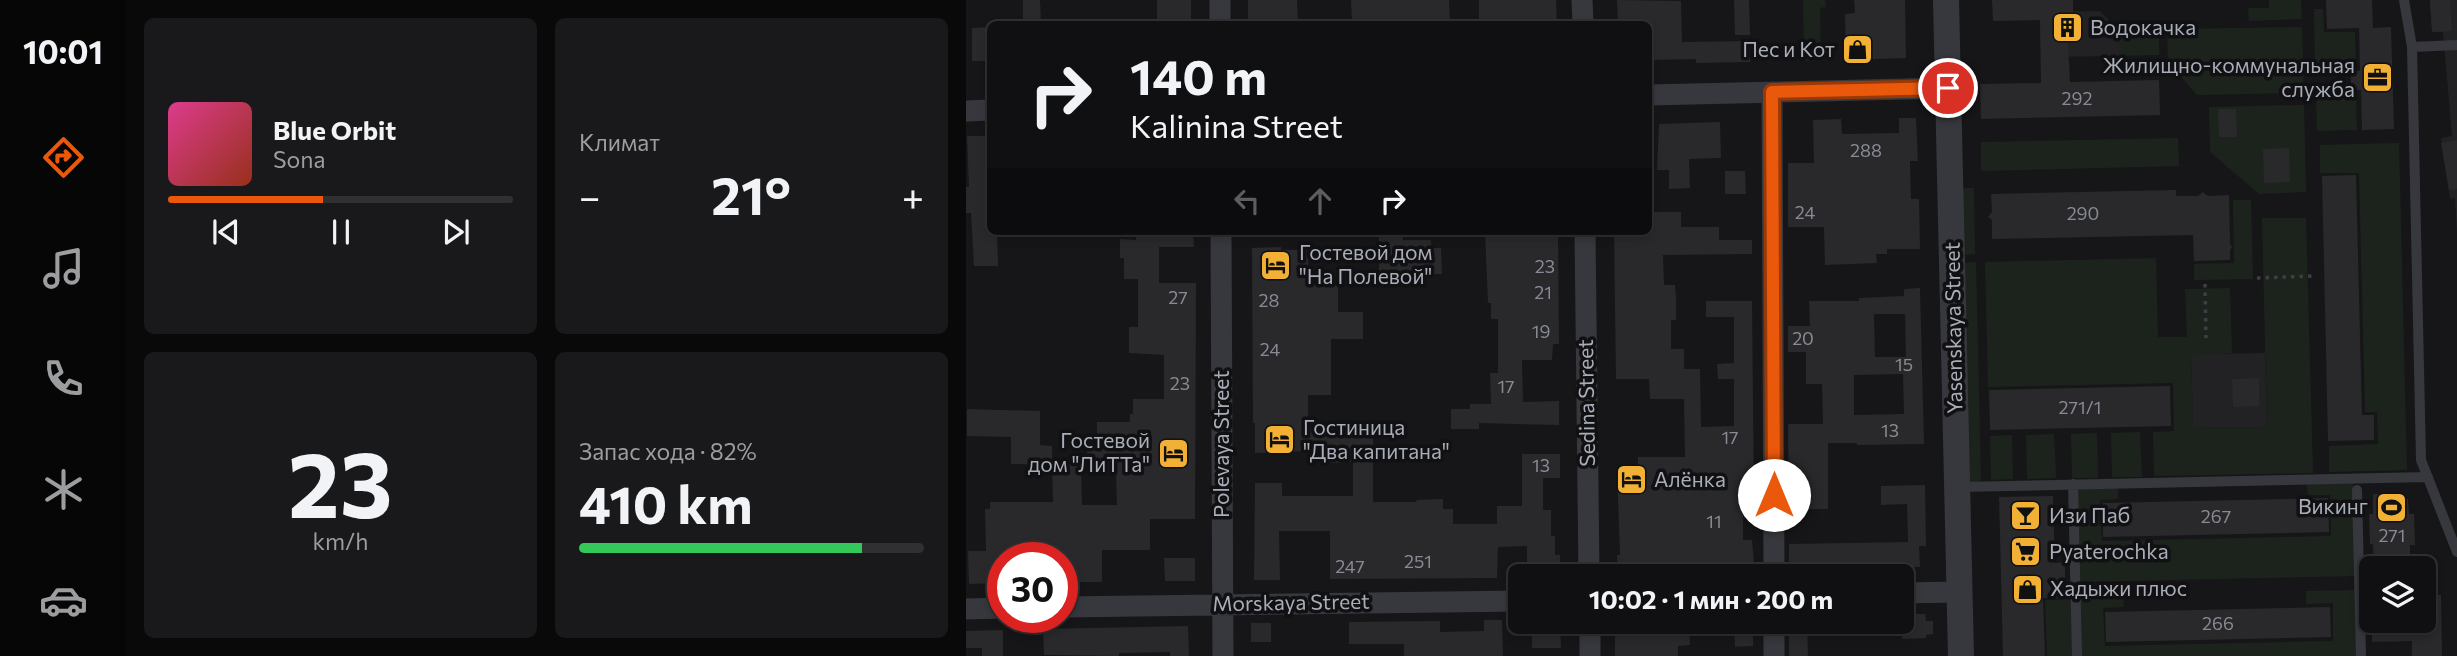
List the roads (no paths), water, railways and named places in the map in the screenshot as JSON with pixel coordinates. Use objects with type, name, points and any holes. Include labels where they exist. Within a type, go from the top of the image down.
[{"type":"street","points":[[1220,0],[1220,21]]},
{"type":"street","points":[[1582,0],[1583,21]]},
{"type":"street","name":"Yasenskaya Street","points":[[1946,0],[1961,656]]},
{"type":"street","points":[[1652,95],[1948,88]]},
{"type":"street","points":[[1772,92],[1774,564]]},
{"type":"street","points":[[966,111],[987,110]]},
{"type":"street","name":"Polevaya Street","points":[[1221,235],[1223,656]]},
{"type":"street","name":"Sedina Street","points":[[1585,235],[1589,564]]},
{"type":"street","points":[[1914,593],[1960,592]]},
{"type":"street","name":"Morskaya Street","points":[[1078,607],[1508,601]]},
{"type":"street","points":[[966,609],[987,608]]},
{"type":"street","points":[[1590,634],[1590,656]]},
{"type":"street","points":[[1774,634],[1774,656]]},
{"type":"lane","points":[[2404,0],[2412,47],[2421,460],[2457,552]]},
{"type":"lane","points":[[2412,47],[2457,45]]},
{"type":"lane","points":[[1957,487],[2428,477]]},
{"type":"lane","points":[[2073,484],[2077,656]]},
{"type":"lane","points":[[2357,490],[2361,656]]},
{"type":"place","name":"Водокачка","points":[[2067,28]]},
{"type":"place","name":"Пес и Кот","points":[[1858,50]]},
{"type":"place","name":"Жилищно-коммунальная служба","points":[[2378,78]]},
{"type":"place","name":"Гостевой дом \"На Полевой\"","points":[[1276,265]]},
{"type":"place","name":"Гостиница \"Два капитана\"","points":[[1280,440]]},
{"type":"place","name":"Гостевой дом \"ЛиТТа\"","points":[[1173,453]]},
{"type":"place","name":"Алёнка","points":[[1631,480]]},
{"type":"place","name":"Викинг","points":[[2391,507]]},
{"type":"place","name":"Изи Паб","points":[[2026,516]]},
{"type":"place","name":"Pyaterochka","points":[[2026,552]]},
{"type":"place","name":"Хадыжи плюс","points":[[2027,589]]}]
